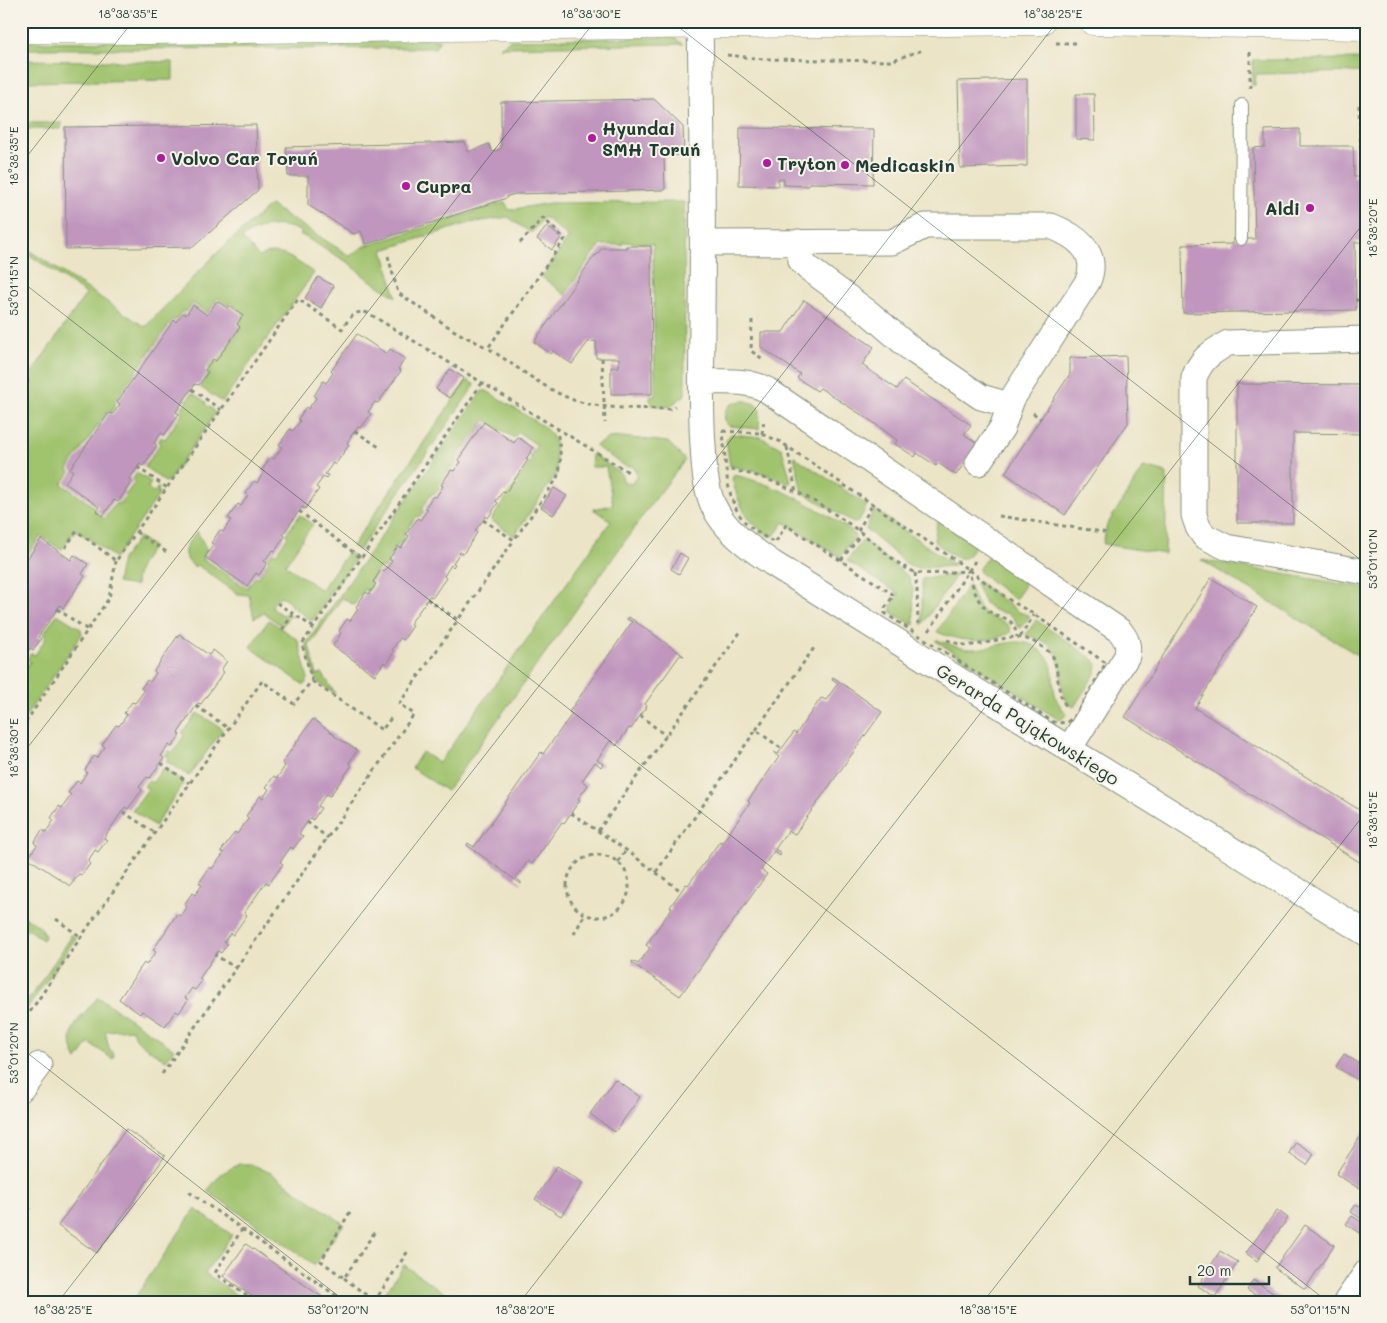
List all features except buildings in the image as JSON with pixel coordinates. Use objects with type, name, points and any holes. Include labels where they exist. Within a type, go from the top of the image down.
[{"type":"main road","points":[[21,29],[100,25],[148,30],[1041,21]]},
{"type":"main road","points":[[1093,21],[1366,26]]},
{"type":"street","name":"Gerarda Pająkowskiego","points":[[700,24],[702,382],[716,428],[704,465],[713,505],[724,522],[740,541],[753,550],[918,642],[1069,750],[1366,933]]},
{"type":"street","points":[[702,243],[892,242],[925,226],[1051,226],[1065,231],[1075,238],[1082,244],[1090,260],[1090,275],[1009,405],[1002,428],[978,463]]},
{"type":"street","points":[[799,242],[801,261],[808,268],[869,313],[911,349],[981,397],[1009,405]]},
{"type":"street","points":[[1366,339],[1228,343],[1212,351],[1199,365],[1194,378],[1194,515],[1198,527],[1204,536],[1226,547],[1366,572]]},
{"type":"street","points":[[702,382],[746,382],[757,384],[1120,631],[1129,647],[1127,656],[1069,750]]},
{"type":"street","points":[[21,1090],[39,1065]]},
{"type":"street","points":[[1346,1302],[1366,1273]]},
{"type":"lane","points":[[1241,239],[1246,101]]},
{"type":"path","points":[[1246,101],[1250,44]]},
{"type":"path","points":[[1359,105],[1361,154],[1366,165]]},
{"type":"path","points":[[488,348],[565,239],[542,218],[520,243]]},
{"type":"path","points":[[388,256],[398,293],[458,333],[488,348],[568,398],[604,406],[672,409]]},
{"type":"path","points":[[21,728],[109,598],[116,561],[298,299],[342,329],[355,313],[363,311],[368,313],[630,473]]},
{"type":"path","points":[[1356,300],[1366,301]]},
{"type":"path","points":[[752,320],[751,351],[766,361]]},
{"type":"path","points":[[602,358],[605,423]]},
{"type":"path","points":[[391,718],[382,730],[312,681],[302,644],[482,383]]},
{"type":"path","points":[[192,389],[221,410]]},
{"type":"path","points":[[762,434],[764,415]]},
{"type":"path","points":[[162,1074],[414,714],[399,704],[556,480],[560,470],[561,459],[557,428]]},
{"type":"path","points":[[716,428],[762,434],[779,441],[1011,602],[1106,663],[1075,716],[1066,723],[1054,722],[918,642],[885,613],[885,608],[894,595],[786,525],[775,543],[753,529],[741,517],[735,506],[730,492],[716,428]]},
{"type":"path","points":[[355,432],[379,447]]},
{"type":"path","points":[[787,447],[797,493]]},
{"type":"path","points":[[137,467],[167,488]]},
{"type":"path","points":[[726,469],[756,475],[788,487],[849,524],[907,569],[914,572],[968,571]]},
{"type":"path","points":[[841,560],[860,532],[872,505]]},
{"type":"path","points":[[299,511],[361,558]]},
{"type":"path","points":[[996,515],[1110,533]]},
{"type":"path","points":[[483,520],[514,540]]},
{"type":"path","points":[[65,548],[77,531],[116,561]]},
{"type":"path","points":[[136,532],[168,553]]},
{"type":"path","points":[[918,642],[928,632],[988,541]]},
{"type":"path","points":[[968,571],[983,607],[993,614],[1010,620],[1018,637]]},
{"type":"path","points":[[914,572],[917,589],[918,642]]},
{"type":"path","points":[[427,599],[458,620]]},
{"type":"path","points":[[277,603],[313,627]]},
{"type":"path","points":[[57,609],[88,630]]},
{"type":"path","points":[[282,630],[293,614]]},
{"type":"path","points":[[1018,637],[1034,615]]},
{"type":"path","points":[[598,831],[741,632]]},
{"type":"path","points":[[928,632],[936,635]]},
{"type":"path","points":[[944,639],[955,643],[972,645],[1018,637],[1040,645],[1052,655],[1060,696],[1066,707],[1075,716]]},
{"type":"path","points":[[656,872],[814,648]]},
{"type":"path","points":[[21,1025],[154,832],[262,681],[294,704],[312,681]]},
{"type":"path","points":[[196,706],[228,728]]},
{"type":"path","points":[[640,715],[666,736]]},
{"type":"path","points":[[756,730],[782,749]]},
{"type":"path","points":[[161,763],[189,783]]},
{"type":"path","points":[[123,812],[154,832]]},
{"type":"path","points":[[571,813],[626,850],[681,891]]},
{"type":"path","points":[[308,822],[328,838]]},
{"type":"path","points":[[618,862],[626,850]]},
{"type":"path","points":[[599,855],[618,862],[628,880],[626,899],[621,907],[604,917],[594,917],[585,914],[576,908],[570,900],[567,889],[572,869],[588,857],[599,855]]},
{"type":"path","points":[[574,934],[585,914]]},
{"type":"path","points":[[56,919],[81,937]]},
{"type":"path","points":[[215,955],[236,968]]},
{"type":"path","points":[[190,1192],[345,1302]]},
{"type":"path","points":[[21,1221],[32,1208]]},
{"type":"path","points":[[350,1212],[321,1261],[374,1301],[408,1252]]},
{"type":"path","points":[[242,1229],[215,1273],[255,1302]]},
{"type":"path","points":[[344,1278],[376,1230]]},
{"type":"green space","points":[[673,37],[683,44],[500,47],[510,40]]},
{"type":"green space","points":[[440,40],[435,48],[21,49],[21,42]]},
{"type":"green space","points":[[1366,59],[1366,72],[1256,74],[1255,85],[1252,85],[1253,60]]},
{"type":"green space","points":[[21,60],[173,62],[173,80],[21,82]]},
{"type":"green space","points":[[21,123],[62,123],[61,129],[21,129]]},
{"type":"green space","points":[[505,202],[509,210],[550,203],[684,202],[685,395],[669,407],[651,405],[650,397],[655,396],[653,244],[623,242],[623,245],[601,245],[594,252],[565,295],[542,277],[569,237],[544,217],[531,233],[508,217],[469,223],[383,250],[396,297],[365,277],[349,263],[300,234],[301,232],[286,226],[263,227],[242,238],[259,257],[274,253],[288,256],[314,273],[223,401],[200,387],[210,371],[208,369],[213,361],[217,363],[242,326],[239,324],[245,314],[228,302],[226,305],[218,298],[207,313],[193,303],[186,312],[182,311],[176,320],[173,319],[114,402],[116,404],[111,412],[108,411],[68,469],[70,472],[62,484],[96,508],[94,511],[104,519],[116,503],[119,504],[135,482],[132,480],[137,473],[151,482],[148,488],[154,493],[158,487],[159,495],[115,558],[76,530],[61,550],[41,536],[21,564],[21,398],[32,382],[28,378],[86,294],[21,249],[21,245],[145,327],[219,251],[270,205],[350,256],[365,246]]},
{"type":"green space","points":[[467,380],[475,385],[359,550],[352,546]]},
{"type":"green space","points":[[482,391],[487,391],[544,427],[551,434],[555,442],[557,473],[514,536],[491,520],[532,459],[530,457],[537,445],[518,432],[514,438],[485,420],[455,460],[457,462],[453,469],[451,467],[438,486],[440,488],[435,494],[432,493],[422,509],[424,511],[419,517],[417,516],[403,535],[405,537],[401,544],[398,543],[387,560],[389,562],[384,569],[380,567],[370,583],[372,586],[368,591],[364,590],[354,605],[342,598],[309,646],[317,675],[322,673],[335,693],[320,684],[315,678],[306,644]]},
{"type":"green space","points":[[192,393],[206,402],[205,404],[215,414],[169,480],[165,482],[145,467],[160,444],[158,442],[161,437],[165,439],[182,414],[180,411]]},
{"type":"green space","points":[[746,401],[755,404],[760,409],[759,429],[729,426],[725,422],[725,412],[729,406],[736,402]]},
{"type":"green space","points":[[731,434],[761,437],[782,449],[790,483],[757,471],[730,466],[726,440]]},
{"type":"green space","points":[[621,437],[668,442],[685,460],[647,510],[447,791],[412,768],[422,752],[439,763],[611,521],[593,509],[613,505],[606,467],[591,467],[592,453],[621,474],[624,482],[632,484],[637,474],[633,466],[625,466],[595,446],[609,438]]},
{"type":"green space","points":[[794,456],[867,505],[859,521],[855,523],[802,492]]},
{"type":"green space","points":[[1144,467],[1167,473],[1165,554],[1103,544],[1107,525]]},
{"type":"green space","points":[[734,475],[766,484],[796,497],[852,531],[855,537],[840,557],[784,522],[774,536],[767,534],[755,525],[745,513],[732,479]]},
{"type":"green space","points":[[875,510],[954,566],[920,568],[907,564],[866,529]]},
{"type":"green space","points":[[300,515],[313,524],[285,565],[321,590],[348,552],[356,558],[334,590],[331,589],[328,596],[330,597],[312,621],[291,606],[289,601],[281,596],[272,605],[273,609],[282,615],[287,613],[290,615],[282,626],[264,613],[254,618],[249,595],[238,594],[197,565],[195,567],[186,558],[185,549],[197,531],[207,550],[202,558],[247,588],[256,576],[259,577],[273,552],[276,554],[288,536],[286,534]]},
{"type":"green space","points":[[940,521],[976,544],[967,556],[958,558],[934,541],[937,523]]},
{"type":"green space","points":[[139,537],[153,547],[141,565],[137,575],[136,586],[117,583],[122,559]]},
{"type":"green space","points":[[863,540],[909,577],[913,589],[914,625],[892,613],[891,606],[899,594],[847,561]]},
{"type":"green space","points":[[989,555],[1024,576],[1024,587],[1016,598],[1013,598],[980,573],[979,568]]},
{"type":"green space","points":[[1201,560],[1366,588],[1366,660]]},
{"type":"green space","points":[[957,574],[922,625],[922,579]]},
{"type":"green space","points":[[977,581],[1019,612],[1030,616],[1021,628],[1017,626],[1012,616],[992,609],[986,604],[976,584]]},
{"type":"green space","points":[[969,584],[980,609],[987,615],[1006,623],[1010,633],[992,639],[964,640],[937,632]]},
{"type":"green space","points":[[57,614],[81,629],[82,634],[21,723],[21,674],[30,662],[27,659],[31,653],[35,655],[46,638],[43,634]]},
{"type":"green space","points":[[269,620],[298,640],[308,679],[304,685],[250,647]]},
{"type":"green space","points":[[1036,620],[1093,659],[1097,665],[1096,672],[1074,707],[1068,703],[1065,697],[1056,653],[1046,643],[1026,635]]},
{"type":"green space","points":[[937,640],[967,649],[1020,642],[1038,649],[1050,661],[1056,697],[1067,714],[1059,720]]},
{"type":"green space","points":[[197,713],[220,727],[222,731],[189,776],[166,761],[169,757],[165,755],[169,750],[173,753],[184,735],[182,733]]},
{"type":"green space","points":[[163,768],[181,780],[183,784],[155,826],[132,810],[148,789],[144,786],[148,780],[152,783]]},
{"type":"green space","points":[[26,917],[41,928],[45,936],[43,940],[27,929],[21,937],[21,923]]},
{"type":"green space","points":[[71,934],[76,938],[25,1012],[27,1002],[70,939]]},
{"type":"green space","points":[[98,997],[174,1049],[166,1060],[141,1043],[132,1029],[105,1031],[109,1048],[114,1055],[113,1059],[89,1043],[77,1060],[71,1041],[72,1033],[80,1019]]},
{"type":"green space","points":[[239,1164],[251,1164],[271,1173],[344,1224],[315,1265],[207,1191],[221,1174]]},
{"type":"green space","points":[[195,1209],[232,1235],[205,1273],[246,1302],[132,1302]]},
{"type":"green space","points":[[404,1265],[458,1302],[379,1302]]},
{"type":"place","name":"Hyundai SMH Toruń","points":[[592,138]]},
{"type":"place","name":"Volvo Car Toruń","points":[[161,158]]},
{"type":"place","name":"Tryton","points":[[767,163]]},
{"type":"place","name":"Medicaskin","points":[[845,165]]},
{"type":"place","name":"Cupra","points":[[406,186]]},
{"type":"place","name":"Aldi","points":[[1310,208]]}]
